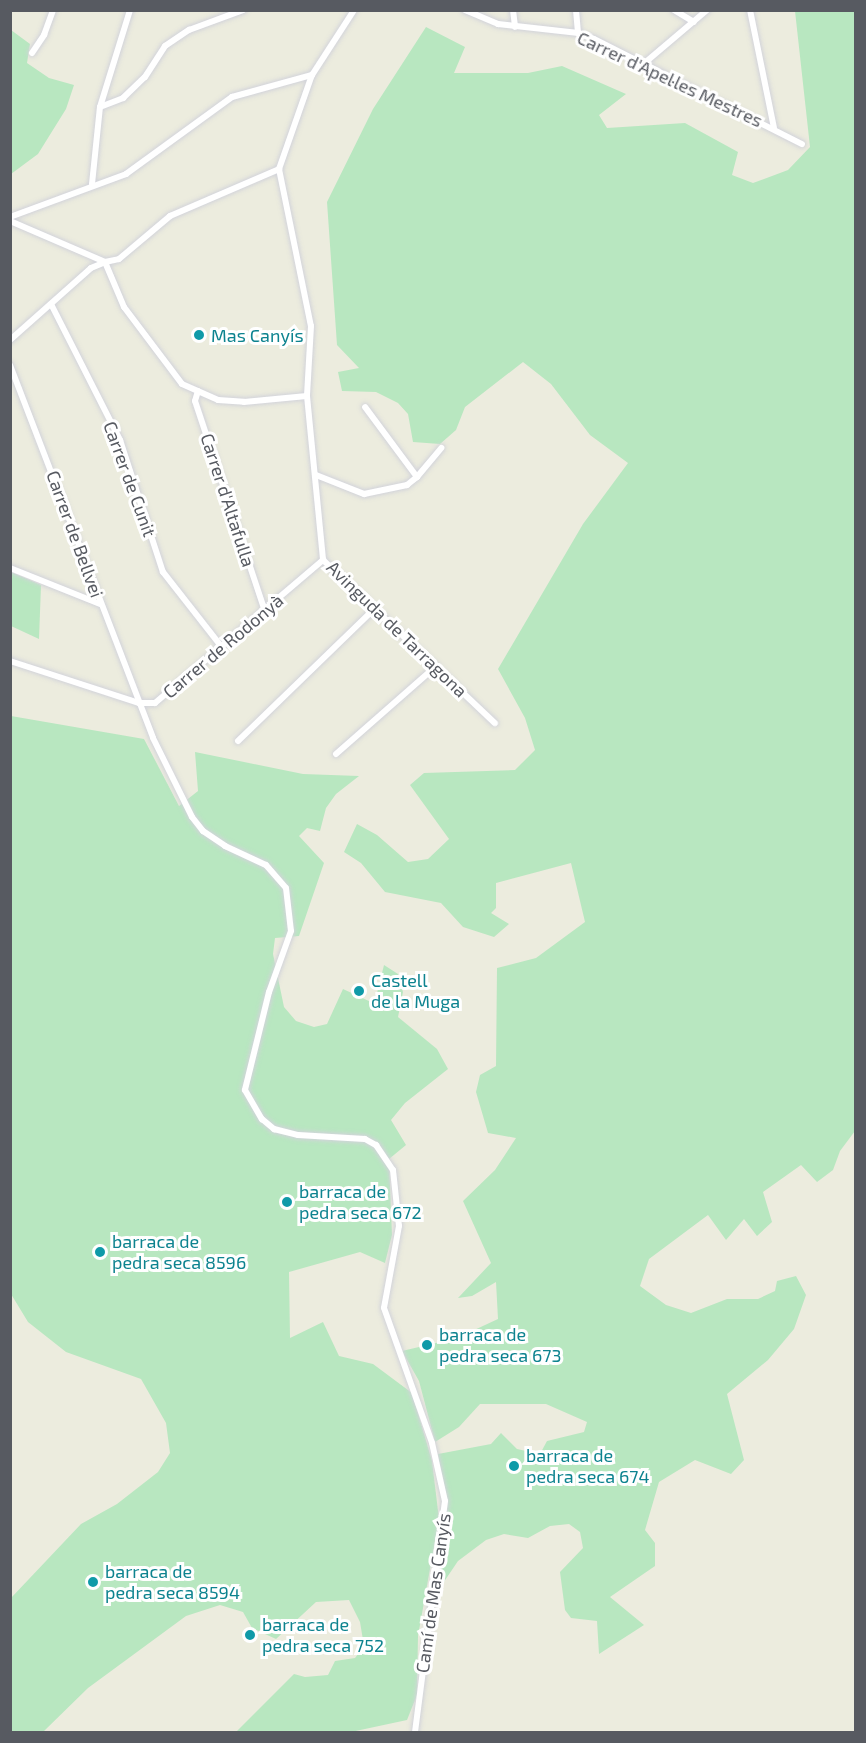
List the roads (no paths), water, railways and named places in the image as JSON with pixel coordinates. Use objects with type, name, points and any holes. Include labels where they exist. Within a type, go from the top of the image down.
[{"type":"street","points":[[32,53],[44,35],[53,10]]},
{"type":"street","points":[[92,184],[100,107],[130,10]]},
{"type":"street","points":[[100,107],[109,106],[130,91],[165,46],[189,30],[243,10]]},
{"type":"street","points":[[10,340],[90,268],[119,259],[170,216],[279,169],[312,75],[354,10]]},
{"type":"street","name":"Carrer d'Apel·les Mestres","points":[[465,10],[515,27],[578,33],[641,66],[774,128],[802,144]]},
{"type":"street","points":[[513,10],[515,27]]},
{"type":"street","points":[[576,10],[578,33]]},
{"type":"street","points":[[674,10],[694,22]]},
{"type":"street","points":[[641,66],[707,10]]},
{"type":"street","points":[[750,10],[774,128]]},
{"type":"street","points":[[10,217],[92,184],[126,174],[232,97],[312,75]]},
{"type":"street","name":"Avinguda de Tarragona","points":[[279,169],[311,326],[307,396],[323,560],[373,610],[495,723]]},
{"type":"street","points":[[10,221],[105,262],[124,307],[182,384],[218,400],[244,402],[307,396]]},
{"type":"street","name":"Carrer de Cunit","points":[[51,304],[120,440],[164,572],[221,646]]},
{"type":"street","name":"Carrer de Bellvei","points":[[10,365],[139,703]]},
{"type":"street","name":"Carrer d'Altafulla","points":[[198,391],[195,401],[264,609]]},
{"type":"street","points":[[366,406],[417,477]]},
{"type":"street","points":[[316,475],[364,494],[407,485],[417,477],[441,448]]},
{"type":"street","name":"Carrer de Rodonyà","points":[[10,661],[139,703],[163,699],[221,646],[323,560]]},
{"type":"street","points":[[10,568],[100,604]]},
{"type":"street","points":[[238,741],[373,610]]},
{"type":"street","points":[[336,754],[436,666]]},
{"type":"street","name":"Camí de Mas Canyís","points":[[139,703],[153,738],[203,831],[273,870],[290,899],[288,943],[272,981],[245,1090],[262,1119],[274,1129],[298,1135],[365,1139],[376,1144],[393,1170],[399,1226],[384,1308],[423,1413],[445,1502],[415,1732]]},
{"type":"place","name":"Mas Canyís","points":[[199,335]]},
{"type":"place","name":"Castell de la Muga","points":[[359,991]]},
{"type":"place","name":"barraca de pedra seca 672","points":[[287,1202]]},
{"type":"place","name":"barraca de pedra seca 8596","points":[[100,1252]]},
{"type":"place","name":"barraca de pedra seca 673","points":[[427,1345]]},
{"type":"place","name":"barraca de pedra seca 674","points":[[514,1466]]},
{"type":"place","name":"barraca de pedra seca 8594","points":[[93,1582]]},
{"type":"place","name":"barraca de pedra seca 752","points":[[250,1635]]}]
